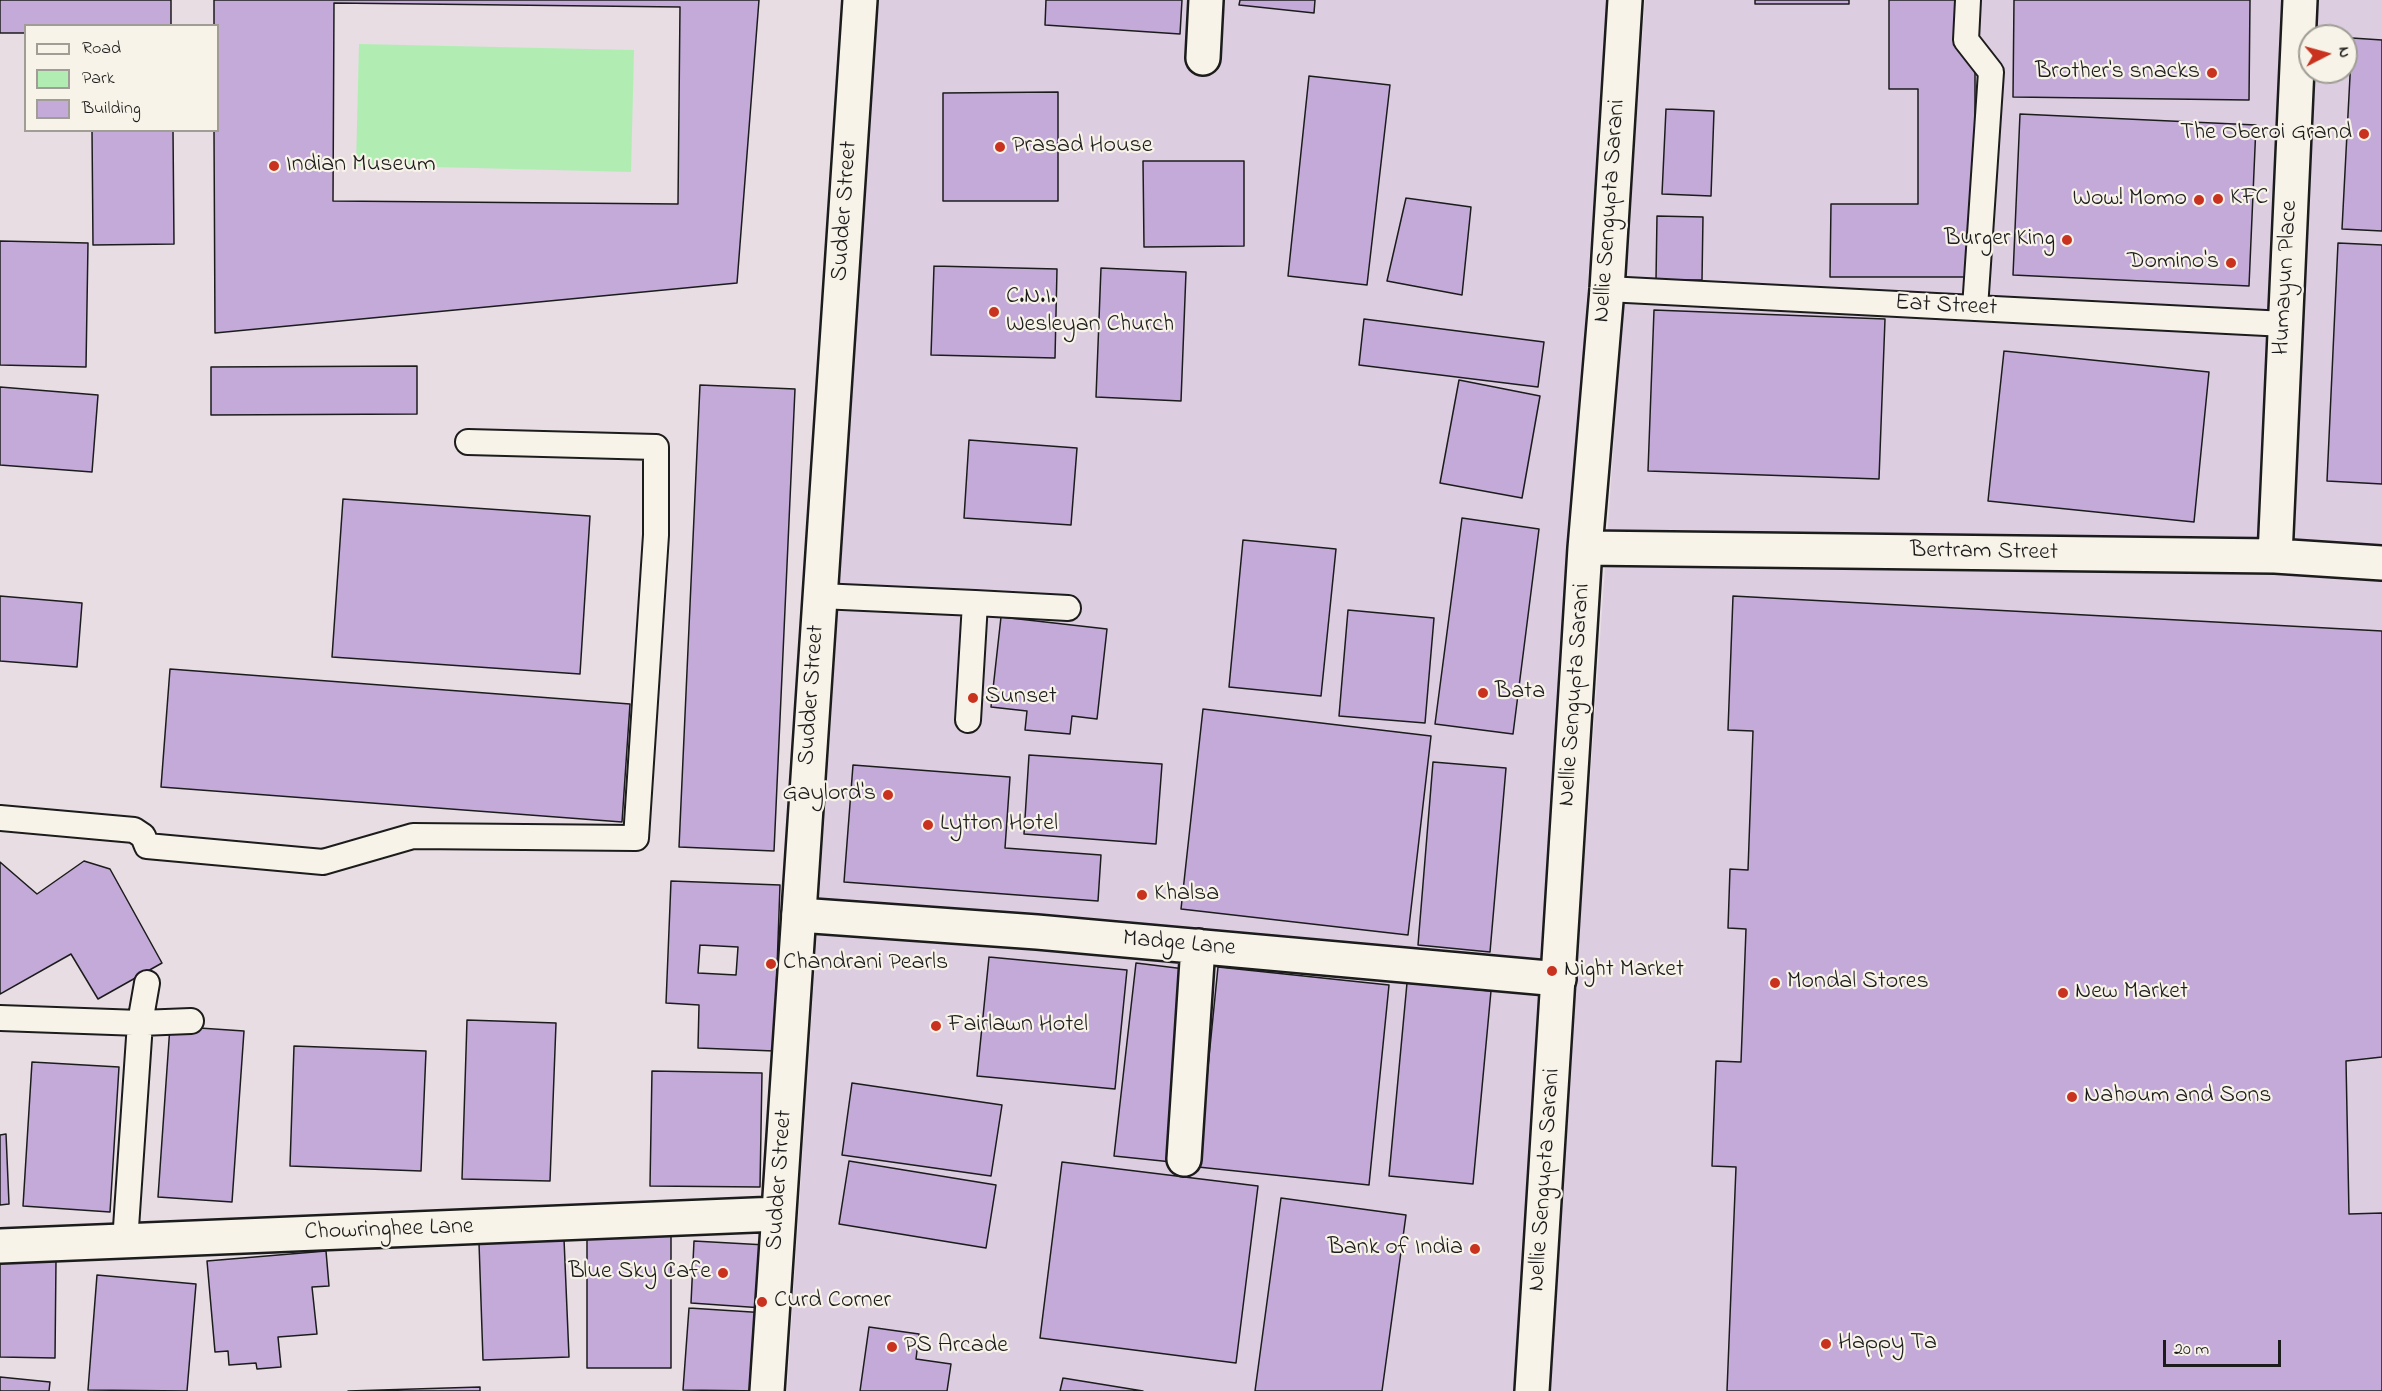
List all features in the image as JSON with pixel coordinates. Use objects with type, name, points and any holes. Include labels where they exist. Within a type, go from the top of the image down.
[{"type":"street","name":"Sudder Street","points":[[767,1391],[860,0]]},
{"type":"street","points":[[1203,58],[1206,0]]},
{"type":"street","name":"Nellie Sengupta Sarani","points":[[1532,1391],[1585,548],[1607,289],[1625,0]]},
{"type":"street","name":"Humayun Place","points":[[2275,556],[2300,0]]},
{"type":"street","name":"Bertram Street","points":[[1585,548],[2275,556],[2382,563]]},
{"type":"street","name":"Madge Lane","points":[[799,915],[1037,932],[1558,979]]},
{"type":"street","points":[[1184,1159],[1198,946]]},
{"type":"street","name":"Chowringhee Lane","points":[[0,1246],[778,1214]]},
{"type":"lane","points":[[1968,0],[1966,40],[1991,72],[1975,308]]},
{"type":"lane","name":"Eat Street","points":[[1607,289],[2285,324]]},
{"type":"lane","points":[[0,818],[134,830],[143,836],[147,846],[323,862],[412,836],[636,838],[656,536],[656,447],[468,442]]},
{"type":"lane","points":[[820,596],[1068,608]]},
{"type":"lane","points":[[968,720],[975,603]]},
{"type":"lane","points":[[125,1242],[140,1023],[147,983]]},
{"type":"lane","points":[[0,1018],[140,1023],[191,1021]]},
{"type":"shaded area","points":[[878,0],[1607,0],[1513,1391],[787,1391]]},
{"type":"shaded area","points":[[1645,0],[2382,0],[2382,1391],[1547,1391]]},
{"type":"green space","points":[[359,44],[634,50],[631,172],[356,165]]},
{"type":"building","points":[[0,0],[171,0],[171,24],[24,24],[24,33],[0,33]]},
{"type":"building","name":"Indian Museum","points":[[214,0],[759,0],[737,283],[215,333],[214,132],[219,132],[219,24],[214,24]],"holes":[[[334,3],[680,7],[678,204],[333,201]]]},
{"type":"building","points":[[1046,0],[1182,0],[1180,34],[1045,25]]},
{"type":"building","points":[[1240,0],[1315,0],[1314,13],[1239,5]]},
{"type":"building","points":[[1755,0],[1849,0],[1849,4],[1755,4]]},
{"type":"building","points":[[1889,0],[1975,0],[1975,277],[1830,277],[1831,204],[1918,204],[1918,89],[1889,89]]},
{"type":"building","points":[[2014,0],[2250,0],[2249,100],[2013,97]]},
{"type":"building","name":"The Oberoi Grand","points":[[2358,38],[2382,40],[2382,231],[2342,229],[2350,84],[2358,84]]},
{"type":"building","points":[[1309,76],[1390,85],[1367,285],[1288,276]]},
{"type":"building","name":"Prasad House","points":[[1058,92],[1058,201],[943,201],[943,93]]},
{"type":"building","points":[[1666,109],[1714,111],[1711,196],[1662,194]]},
{"type":"building","points":[[2020,114],[2256,125],[2249,286],[2013,275]]},
{"type":"building","points":[[92,132],[173,132],[174,244],[93,245]]},
{"type":"building","points":[[1143,161],[1244,161],[1244,246],[1144,247]]},
{"type":"building","points":[[1406,198],[1471,207],[1462,295],[1387,281]]},
{"type":"building","points":[[1657,216],[1703,217],[1702,280],[1656,280]]},
{"type":"building","points":[[0,241],[88,243],[86,367],[0,365]]},
{"type":"building","points":[[2338,243],[2382,245],[2382,484],[2327,481]]},
{"type":"building","name":"C.N.I. Wesleyan Church","points":[[934,266],[1057,269],[1055,358],[931,355]]},
{"type":"building","points":[[1101,268],[1186,272],[1181,401],[1096,397]]},
{"type":"building","points":[[1654,310],[1885,319],[1879,479],[1648,471]]},
{"type":"building","points":[[1364,319],[1544,342],[1538,387],[1359,365]]},
{"type":"building","points":[[2004,351],[2209,372],[2194,522],[1988,501]]},
{"type":"building","points":[[417,366],[417,414],[211,415],[211,367]]},
{"type":"building","points":[[1459,380],[1540,396],[1522,498],[1440,483]]},
{"type":"building","points":[[700,385],[795,389],[774,851],[679,847]]},
{"type":"building","points":[[0,387],[98,395],[92,472],[0,465]]},
{"type":"building","points":[[969,440],[1077,448],[1071,525],[964,518]]},
{"type":"building","points":[[343,499],[590,516],[580,674],[332,657]]},
{"type":"building","points":[[1462,518],[1539,529],[1513,734],[1435,724]]},
{"type":"building","points":[[1243,540],[1336,549],[1321,696],[1229,687]]},
{"type":"building","points":[[0,596],[82,603],[77,667],[0,661]]},
{"type":"building","name":"New Market","points":[[1733,596],[2382,631],[2382,1057],[2346,1061],[2349,1214],[2382,1213],[2382,1391],[1727,1391],[1736,1167],[1712,1166],[1716,1061],[1741,1062],[1746,929],[1728,928],[1730,869],[1748,870],[1753,731],[1728,730]]},
{"type":"building","points":[[1348,610],[1434,618],[1425,723],[1339,716]]},
{"type":"building","points":[[1001,617],[1107,629],[1097,719],[1072,716],[1070,734],[1025,730],[1027,711],[991,707]]},
{"type":"building","points":[[170,669],[630,704],[622,822],[161,787]]},
{"type":"building","points":[[1203,709],[1431,736],[1408,935],[1181,909]]},
{"type":"building","points":[[1029,755],[1162,764],[1156,844],[1024,834]]},
{"type":"building","points":[[1433,762],[1506,768],[1490,952],[1418,945]]},
{"type":"building","points":[[853,765],[1010,777],[1005,848],[1101,855],[1098,901],[844,882]]},
{"type":"building","points":[[84,861],[110,869],[162,963],[98,999],[71,954],[0,994],[0,862],[37,894]]},
{"type":"building","points":[[671,881],[780,885],[774,1051],[698,1048],[699,1005],[666,1003]],"holes":[[[700,945],[738,947],[736,975],[698,973]]]},
{"type":"building","points":[[989,957],[1127,970],[1115,1089],[977,1076]]},
{"type":"building","points":[[1136,963],[1193,970],[1172,1162],[1114,1156]]},
{"type":"building","points":[[1218,967],[1389,985],[1369,1185],[1198,1167]]},
{"type":"building","points":[[1407,983],[1491,991],[1473,1184],[1389,1176]]},
{"type":"building","points":[[467,1020],[556,1023],[550,1181],[462,1179]]},
{"type":"building","points":[[170,1026],[244,1031],[232,1202],[158,1197]]},
{"type":"building","points":[[294,1046],[426,1051],[421,1171],[290,1166]]},
{"type":"building","points":[[32,1062],[119,1067],[110,1212],[23,1206]]},
{"type":"building","points":[[652,1071],[762,1073],[760,1187],[650,1186]]},
{"type":"building","points":[[852,1083],[1002,1105],[991,1176],[842,1155]]},
{"type":"building","points":[[6,1134],[9,1204],[0,1205],[0,1135]]},
{"type":"building","points":[[849,1161],[996,1185],[986,1248],[839,1224]]},
{"type":"building","points":[[1062,1162],[1258,1186],[1236,1363],[1040,1338]]},
{"type":"building","points":[[1281,1198],[1406,1215],[1382,1391],[1255,1391]]},
{"type":"building","points":[[587,1233],[671,1233],[671,1368],[587,1368]]},
{"type":"building","points":[[564,1239],[569,1357],[483,1360],[479,1243]]},
{"type":"building","points":[[694,1241],[766,1245],[763,1308],[691,1303]]},
{"type":"building","points":[[326,1251],[329,1286],[312,1287],[317,1334],[278,1337],[281,1367],[257,1369],[256,1363],[229,1365],[228,1351],[215,1352],[207,1261]]},
{"type":"building","points":[[0,1258],[56,1260],[55,1358],[0,1357]]},
{"type":"building","points":[[97,1275],[196,1284],[187,1391],[88,1390]]},
{"type":"building","points":[[689,1308],[767,1313],[762,1391],[683,1390]]},
{"type":"building","name":"PS Arcade","points":[[869,1327],[919,1334],[916,1359],[951,1364],[947,1391],[860,1391]]},
{"type":"building","points":[[0,1377],[50,1382],[49,1391],[0,1391]]},
{"type":"building","points":[[1063,1378],[1143,1391],[1060,1391]]},
{"type":"building","points":[[480,1387],[480,1391],[348,1391]]},
{"type":"place","name":"Brother's snacks","points":[[2212,73]]},
{"type":"place","name":"The Oberoi Grand","points":[[2364,134]]},
{"type":"place","name":"Prasad House","points":[[1000,147]]},
{"type":"place","name":"Indian Museum","points":[[274,166]]},
{"type":"place","name":"KFC","points":[[2218,199]]},
{"type":"place","name":"Wow! Momo","points":[[2199,200]]},
{"type":"place","name":"Burger King","points":[[2067,240]]},
{"type":"place","name":"Domino's","points":[[2231,263]]},
{"type":"place","name":"C.N.I. Wesleyan Church","points":[[994,312]]},
{"type":"place","name":"Bata","points":[[1483,693]]},
{"type":"place","name":"Sunset","points":[[973,698]]},
{"type":"place","name":"Gaylord's","points":[[888,795]]},
{"type":"place","name":"Lytton Hotel","points":[[928,825]]},
{"type":"place","name":"Khalsa","points":[[1142,895]]},
{"type":"place","name":"Chandrani Pearls","points":[[771,964]]},
{"type":"place","name":"Night Market","points":[[1552,971]]},
{"type":"place","name":"Mondal Stores","points":[[1775,983]]},
{"type":"place","name":"New Market","points":[[2063,993]]},
{"type":"place","name":"Fairlawn Hotel","points":[[936,1026]]},
{"type":"place","name":"Nahoum and Sons","points":[[2072,1097]]},
{"type":"place","name":"Bank of India","points":[[1475,1249]]},
{"type":"place","name":"Blue Sky Cafe","points":[[723,1273]]},
{"type":"place","name":"Curd Corner","points":[[762,1302]]},
{"type":"place","name":"Happy Ta","points":[[1826,1344]]},
{"type":"place","name":"PS Arcade","points":[[892,1347]]}]
